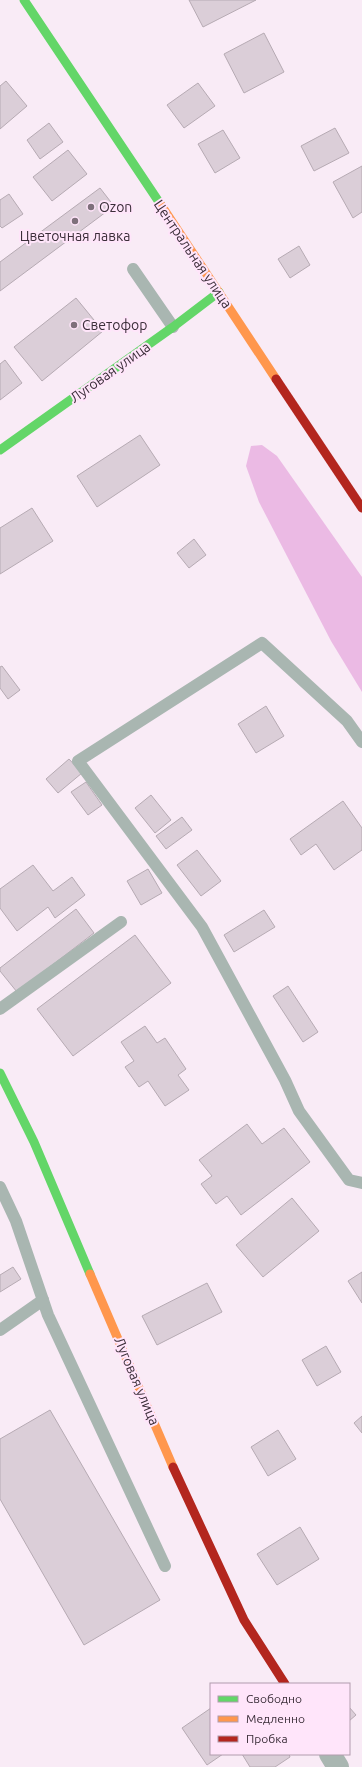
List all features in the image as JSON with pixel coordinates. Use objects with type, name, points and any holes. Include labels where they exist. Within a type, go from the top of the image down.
[{"type":"street","name":"Центральная улица","points":[[24,0],[362,508]]},
{"type":"street","name":"Луговая улица","points":[[0,450],[173,327],[219,292]]},
{"type":"street","name":"Луговая улица","points":[[0,1073],[34,1142],[183,1490],[244,1620],[284,1683]]},
{"type":"street","points":[[331,1755],[338,1767]]},
{"type":"lane","points":[[133,269],[173,327]]},
{"type":"lane","points":[[362,742],[347,721],[262,643],[78,761],[202,927],[285,1080],[299,1111],[349,1180],[362,1183]]},
{"type":"lane","points":[[0,1009],[121,922]]},
{"type":"lane","points":[[0,1187],[16,1222],[48,1315],[165,1566]]},
{"type":"lane","points":[[0,1330],[43,1300]]},
{"type":"shaded area","points":[[262,445],[277,456],[362,577],[362,692],[331,641],[259,502],[246,466],[251,446]]},
{"type":"building","points":[[189,0],[256,0],[203,27]]},
{"type":"building","points":[[264,33],[284,72],[244,93],[224,54]]},
{"type":"building","points":[[6,81],[27,106],[0,129],[0,86]]},
{"type":"building","points":[[198,83],[215,106],[184,128],[167,105]]},
{"type":"building","points":[[49,123],[63,142],[40,159],[27,140]]},
{"type":"building","points":[[335,128],[349,153],[314,171],[301,146]]},
{"type":"building","points":[[223,130],[240,158],[215,173],[198,144]]},
{"type":"building","points":[[68,150],[87,174],[52,201],[33,177]]},
{"type":"building","points":[[362,166],[362,212],[353,218],[333,182]]},
{"type":"building","points":[[100,188],[114,206],[0,291],[0,262]]},
{"type":"building","points":[[9,194],[23,214],[2,228],[0,226],[0,200]]},
{"type":"building","points":[[299,246],[310,265],[290,278],[278,259]]},
{"type":"building","points":[[76,298],[103,331],[42,381],[14,347]]},
{"type":"building","points":[[5,360],[22,383],[0,400],[0,364]]},
{"type":"building","points":[[140,435],[160,465],[97,507],[77,476]]},
{"type":"building","points":[[32,508],[53,541],[0,574],[0,528]]},
{"type":"building","points":[[194,539],[206,555],[189,568],[177,553]]},
{"type":"building","points":[[2,666],[20,690],[8,699],[0,688],[0,667]]},
{"type":"building","points":[[266,706],[284,736],[256,753],[238,724]]},
{"type":"building","points":[[69,759],[82,773],[58,793],[46,779]]},
{"type":"building","points":[[86,782],[102,805],[88,815],[71,792]]},
{"type":"building","points":[[151,795],[171,820],[155,833],[135,808]]},
{"type":"building","points":[[343,801],[362,828],[362,850],[334,870],[316,844],[301,855],[290,839]]},
{"type":"building","points":[[182,817],[192,830],[166,849],[156,836]]},
{"type":"building","points":[[197,850],[221,881],[201,896],[177,865]]},
{"type":"building","points":[[33,865],[53,891],[72,877],[85,895],[55,918],[48,907],[17,931],[0,908],[0,889]]},
{"type":"building","points":[[148,869],[162,893],[141,905],[127,881]]},
{"type":"building","points":[[76,909],[94,933],[17,992],[0,971],[0,968]]},
{"type":"building","points":[[264,910],[275,927],[234,952],[224,935]]},
{"type":"building","points":[[135,935],[171,983],[73,1056],[37,1009]]},
{"type":"building","points":[[288,986],[318,1032],[303,1042],[273,996]]},
{"type":"building","points":[[145,1026],[157,1043],[165,1038],[186,1069],[178,1075],[189,1090],[165,1106],[148,1081],[139,1087],[125,1067],[134,1061],[121,1042]]},
{"type":"building","points":[[247,1124],[262,1144],[284,1128],[310,1162],[241,1215],[227,1196],[216,1204],[201,1184],[212,1176],[199,1160]]},
{"type":"building","points":[[292,1198],[319,1231],[263,1277],[236,1245]]},
{"type":"building","points":[[13,1267],[21,1279],[0,1292],[0,1275]]},
{"type":"building","points":[[362,1272],[362,1303],[348,1281]]},
{"type":"building","points":[[207,1283],[222,1312],[157,1345],[142,1316]]},
{"type":"building","points":[[326,1346],[341,1372],[317,1386],[302,1360]]},
{"type":"building","points":[[50,1410],[160,1600],[84,1645],[0,1499],[0,1439]]},
{"type":"building","points":[[362,1416],[362,1433],[354,1423]]},
{"type":"building","points":[[278,1430],[296,1459],[268,1476],[251,1447]]},
{"type":"building","points":[[300,1527],[319,1559],[277,1585],[257,1554]]},
{"type":"building","points":[[350,1708],[356,1715],[350,1720]]},
{"type":"building","points":[[210,1709],[210,1755],[222,1755],[207,1765],[182,1728]]},
{"type":"building","points":[[243,1755],[289,1755],[290,1757],[275,1767],[250,1767]]},
{"type":"traffic: fast","points":[[24,0],[161,205]]},
{"type":"traffic: fast","points":[[0,450],[173,327],[219,292]]},
{"type":"traffic: fast","points":[[0,1073],[34,1142],[90,1274]]},
{"type":"traffic: slow","points":[[161,205],[276,379]]},
{"type":"traffic: slow","points":[[90,1274],[173,1467]]},
{"type":"traffic: jam","points":[[276,379],[362,508]]},
{"type":"traffic: jam","points":[[173,1467],[244,1620],[284,1683]]},
{"type":"place","name":"Ozon","points":[[91,207]]},
{"type":"place","name":"Цветочная лавка","points":[[75,221]]},
{"type":"place","name":"Светофор","points":[[74,325]]}]
